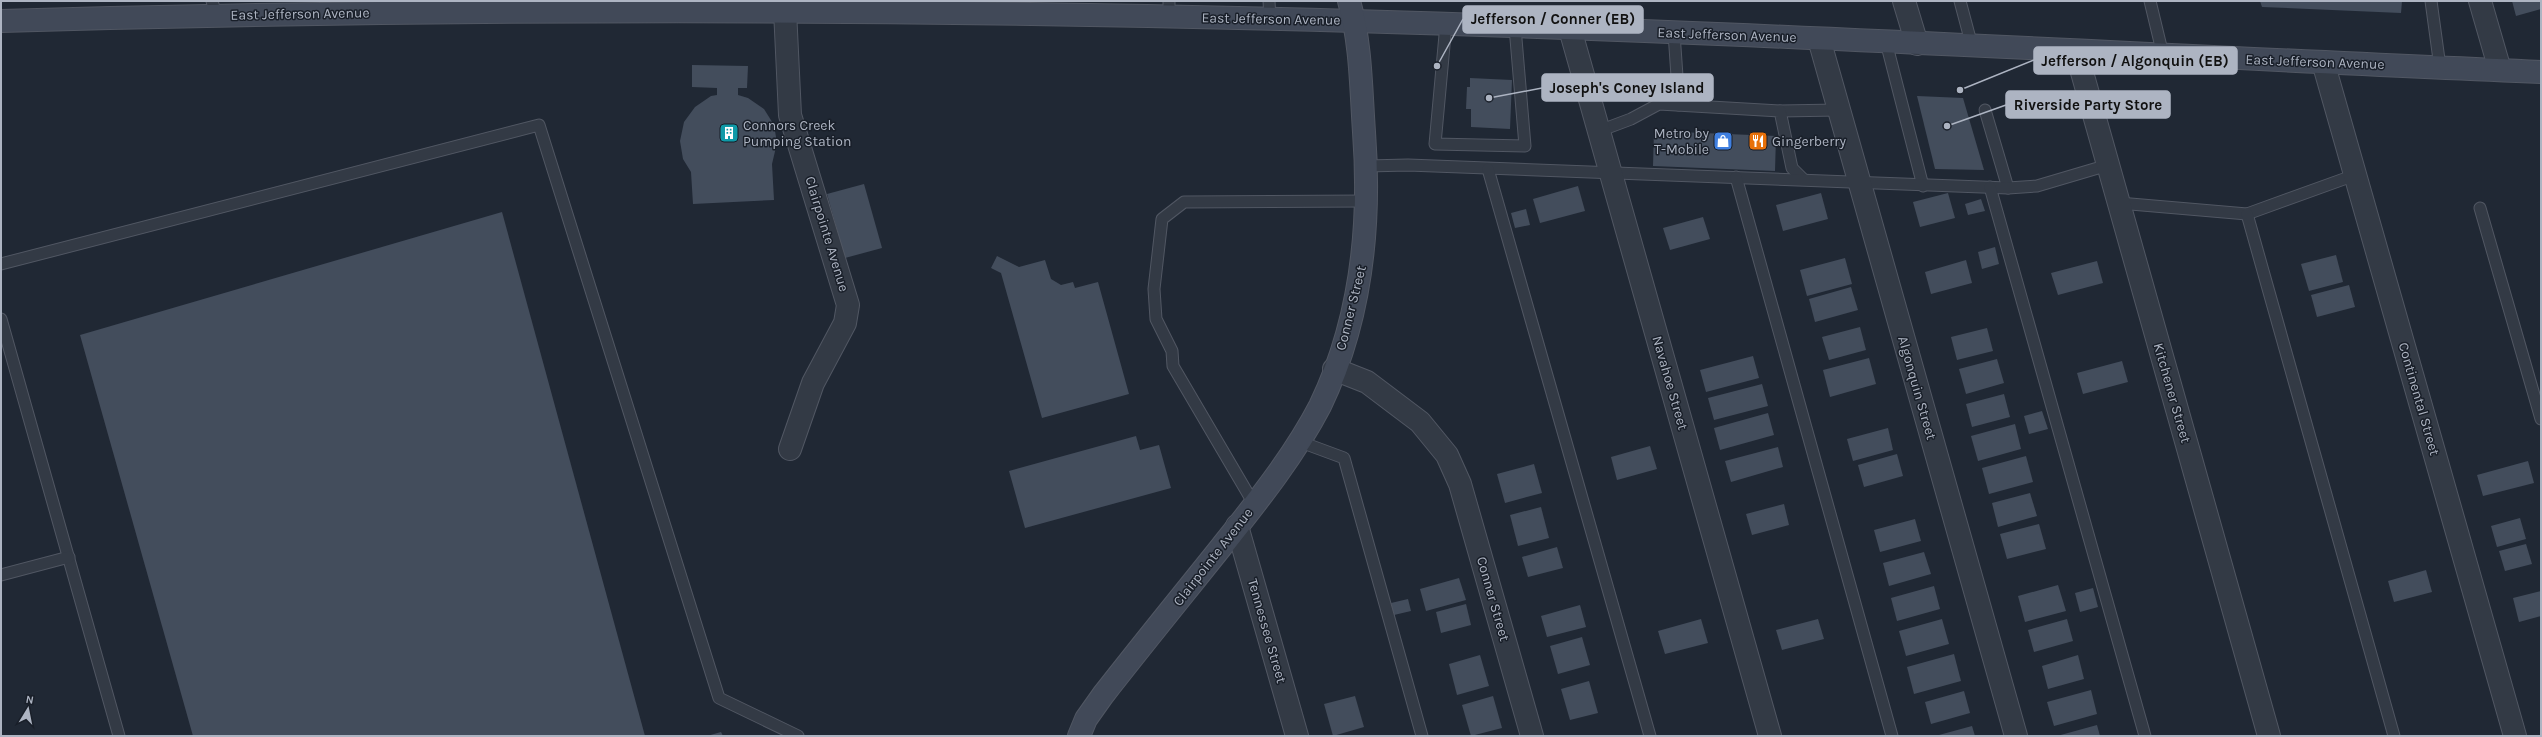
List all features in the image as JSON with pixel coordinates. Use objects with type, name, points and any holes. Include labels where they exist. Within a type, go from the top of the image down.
[{"type":"main road","name":"East Jefferson Avenue","points":[[1,21],[214,8],[569,10],[1169,9],[1352,11],[1446,24],[1819,39],[2541,72]]},
{"type":"main road","name":"Conner Street","points":[[1334,369],[1346,339],[1363,261],[1366,166],[1352,11]]},
{"type":"main road","name":"Clairpointe Avenue","points":[[1079,736],[1086,719],[1103,695],[1283,466],[1320,406],[1334,369]]},
{"type":"street","points":[[1904,1],[1917,44]]},
{"type":"street","points":[[2480,1],[2500,70]]},
{"type":"street","name":"Clairpointe Avenue","points":[[785,10],[790,115],[848,305],[845,323],[813,383],[790,449]]},
{"type":"street","name":"Navahoe Street","points":[[1570,29],[1770,736]]},
{"type":"street","name":"Algonquin Street","points":[[1819,39],[2016,736]]},
{"type":"street","name":"Kitchener Street","points":[[2076,51],[2269,736]]},
{"type":"street","name":"Continental Street","points":[[2323,62],[2515,736]]},
{"type":"street","name":"Conner Street","points":[[1334,369],[1367,382],[1403,409],[1420,422],[1447,455],[1460,484],[1532,736]]},
{"type":"street","name":"Tennessee Street","points":[[1237,526],[1297,736]]},
{"type":"lane","points":[[1960,1],[1972,46]]},
{"type":"lane","points":[[2150,1],[2163,55]]},
{"type":"lane","points":[[2431,1],[2440,67]]},
{"type":"lane","points":[[1446,24],[1435,144],[1525,146],[1515,27]]},
{"type":"lane","points":[[1674,33],[1679,105]]},
{"type":"lane","points":[[1886,42],[1923,186]]},
{"type":"lane","points":[[1599,131],[1631,119],[1659,104],[1780,111],[1838,110]]},
{"type":"lane","points":[[1985,110],[2008,188]]},
{"type":"lane","points":[[1780,111],[1792,168],[1803,179]]},
{"type":"lane","points":[[1,264],[539,126],[719,698],[798,736]]},
{"type":"lane","points":[[1366,166],[1408,165],[1488,170],[1803,179],[1859,181],[1923,186],[2008,188],[2037,186],[2108,164]]},
{"type":"lane","points":[[1488,170],[1650,736]]},
{"type":"lane","points":[[2119,203],[2247,214],[2355,175]]},
{"type":"lane","points":[[1736,177],[1892,736]]},
{"type":"lane","points":[[1990,187],[2145,736]]},
{"type":"lane","points":[[1254,504],[1173,366],[1172,351],[1156,319],[1154,289],[1162,219],[1184,202],[1366,201]]},
{"type":"lane","points":[[2480,208],[2541,419]]},
{"type":"lane","points":[[2247,214],[2394,736]]},
{"type":"lane","points":[[1,319],[119,736]]},
{"type":"lane","points":[[1298,441],[1344,458],[1422,736]]},
{"type":"lane","points":[[1,575],[69,557]]},
{"type":"building","points":[[2260,1],[2402,1],[2401,13],[2262,7]]},
{"type":"building","points":[[2512,1],[2541,1],[2541,9],[2516,16]]},
{"type":"building","name":"Connors Creek Pumping Station","points":[[692,65],[748,66],[747,88],[738,88],[738,95],[748,98],[764,109],[774,125],[777,143],[772,164],[774,200],[693,204],[691,172],[683,159],[680,141],[684,122],[695,107],[711,96],[717,95],[717,88],[692,87]]},
{"type":"building","points":[[1470,78],[1512,80],[1510,129],[1471,127],[1471,109],[1466,109],[1467,87],[1470,87]]},
{"type":"building","points":[[1917,96],[1963,98],[1984,170],[1935,169]]},
{"type":"building","points":[[1654,131],[1776,136],[1775,171],[1653,166]]},
{"type":"building","points":[[864,184],[882,248],[845,258],[827,194]]},
{"type":"building","points":[[1578,186],[1585,211],[1540,223],[1533,199]]},
{"type":"building","points":[[1821,193],[1828,219],[1783,231],[1776,205]]},
{"type":"building","points":[[1948,193],[1955,218],[1920,227],[1913,202]]},
{"type":"building","points":[[1981,199],[1985,211],[1968,215],[1965,204]]},
{"type":"building","points":[[1526,209],[1530,225],[1515,228],[1511,213]]},
{"type":"building","points":[[502,212],[645,736],[193,736],[80,335]]},
{"type":"building","points":[[1703,217],[1710,239],[1670,250],[1663,228]]},
{"type":"building","points":[[1995,247],[1999,264],[1982,269],[1978,252]]},
{"type":"building","points":[[2336,255],[2343,282],[2309,291],[2301,264]]},
{"type":"building","points":[[997,256],[1019,267],[1045,260],[1051,279],[1061,285],[1073,282],[1075,288],[1098,282],[1129,394],[1042,418],[1001,273],[991,268]]},
{"type":"building","points":[[1845,258],[1852,284],[1807,296],[1800,270]]},
{"type":"building","points":[[1966,260],[1972,283],[1931,294],[1925,272]]},
{"type":"building","points":[[2097,261],[2103,283],[2058,295],[2051,273]]},
{"type":"building","points":[[2349,285],[2355,307],[2317,317],[2311,295]]},
{"type":"building","points":[[1851,287],[1858,310],[1815,322],[1809,299]]},
{"type":"building","points":[[1860,327],[1866,350],[1829,360],[1822,337]]},
{"type":"building","points":[[1987,328],[1993,351],[1957,360],[1951,337]]},
{"type":"building","points":[[1753,356],[1759,378],[1706,392],[1700,370]]},
{"type":"building","points":[[1869,358],[1876,384],[1830,397],[1823,370]]},
{"type":"building","points":[[1997,359],[2004,383],[1966,394],[1959,369]]},
{"type":"building","points":[[2122,361],[2128,382],[2083,394],[2077,373]]},
{"type":"building","points":[[1762,384],[1768,406],[1714,420],[1708,398]]},
{"type":"building","points":[[2004,394],[2010,417],[1972,427],[1966,404]]},
{"type":"building","points":[[2042,411],[2048,429],[2029,434],[2024,416]]},
{"type":"building","points":[[1768,413],[1774,435],[1720,450],[1714,428]]},
{"type":"building","points":[[2015,424],[2021,449],[1978,461],[1971,436]]},
{"type":"building","points":[[1888,428],[1893,450],[1853,461],[1847,439]]},
{"type":"building","points":[[1136,436],[1140,450],[1159,445],[1171,488],[1025,528],[1009,471]]},
{"type":"building","points":[[1650,446],[1657,469],[1617,480],[1611,457]]},
{"type":"building","points":[[1778,447],[1783,467],[1731,482],[1725,461]]},
{"type":"building","points":[[1897,454],[1903,476],[1864,487],[1858,465]]},
{"type":"building","points":[[2026,456],[2033,482],[1989,494],[1982,468]]},
{"type":"building","points":[[2528,461],[2534,483],[2483,496],[2477,475]]},
{"type":"building","points":[[1534,464],[1542,493],[1505,503],[1497,474]]},
{"type":"building","points":[[2030,493],[2037,516],[1998,527],[1992,503]]},
{"type":"building","points":[[1784,504],[1789,525],[1752,535],[1746,514]]},
{"type":"building","points":[[1541,507],[1549,538],[1518,546],[1510,515]]},
{"type":"building","points":[[2520,518],[2526,539],[2497,547],[2491,526]]},
{"type":"building","points":[[1915,519],[1921,541],[1880,552],[1874,530]]},
{"type":"building","points":[[2039,524],[2046,549],[2007,559],[2000,534]]},
{"type":"building","points":[[2526,544],[2532,564],[2505,571],[2499,551]]},
{"type":"building","points":[[1557,547],[1563,568],[1528,577],[1522,557]]},
{"type":"building","points":[[1924,552],[1931,574],[1889,586],[1883,563]]},
{"type":"building","points":[[2426,570],[2432,592],[2394,602],[2388,581]]},
{"type":"building","points":[[1459,578],[1466,600],[1426,611],[1420,589]]},
{"type":"building","points":[[2058,585],[2066,611],[2025,622],[2018,596]]},
{"type":"building","points":[[1934,586],[1940,609],[1897,621],[1891,598]]},
{"type":"building","points":[[2093,588],[2098,607],[2080,612],[2075,593]]},
{"type":"building","points":[[2541,591],[2541,616],[2519,622],[2513,598]]},
{"type":"building","points":[[1408,599],[1411,611],[1394,615],[1391,603]]},
{"type":"building","points":[[1466,604],[1471,625],[1441,633],[1436,612]]},
{"type":"building","points":[[1580,605],[1586,627],[1547,637],[1541,616]]},
{"type":"building","points":[[1701,619],[1708,643],[1665,654],[1658,631]]},
{"type":"building","points":[[1818,619],[1824,639],[1782,650],[1776,630]]},
{"type":"building","points":[[1942,619],[1949,644],[1906,656],[1899,631]]},
{"type":"building","points":[[2067,619],[2073,641],[2034,652],[2028,630]]},
{"type":"building","points":[[1582,637],[1590,665],[1558,674],[1550,646]]},
{"type":"building","points":[[1954,654],[1961,681],[1914,694],[1907,667]]},
{"type":"building","points":[[1480,655],[1489,686],[1457,695],[1449,664]]},
{"type":"building","points":[[2078,655],[2084,679],[2048,689],[2042,666]]},
{"type":"building","points":[[1589,681],[1598,713],[1570,720],[1561,689]]},
{"type":"building","points":[[2091,690],[2097,714],[2054,726],[2047,702]]},
{"type":"building","points":[[1964,691],[1970,713],[1931,724],[1925,702]]},
{"type":"building","points":[[1355,696],[1364,727],[1333,736],[1324,704]]},
{"type":"building","points":[[1493,696],[1502,728],[1471,736],[1462,705]]},
{"type":"building","points":[[2097,725],[2100,736],[2057,736]]},
{"type":"building","points":[[1972,726],[1975,736],[1939,735]]},
{"type":"building","points":[[721,732],[723,736],[707,736]]},
{"type":"place","name":"Jefferson / Conner (EB)","points":[[1437,66]]},
{"type":"place","name":"Jefferson / Algonquin (EB)","points":[[1960,90]]},
{"type":"place","name":"Joseph's Coney Island","points":[[1489,98]]},
{"type":"place","name":"Riverside Party Store","points":[[1947,126]]},
{"type":"place","name":"Connors Creek Pumping Station","points":[[729,133]]},
{"type":"place","name":"Metro by T-Mobile","points":[[1723,141]]},
{"type":"place","name":"Gingerberry","points":[[1758,141]]}]
